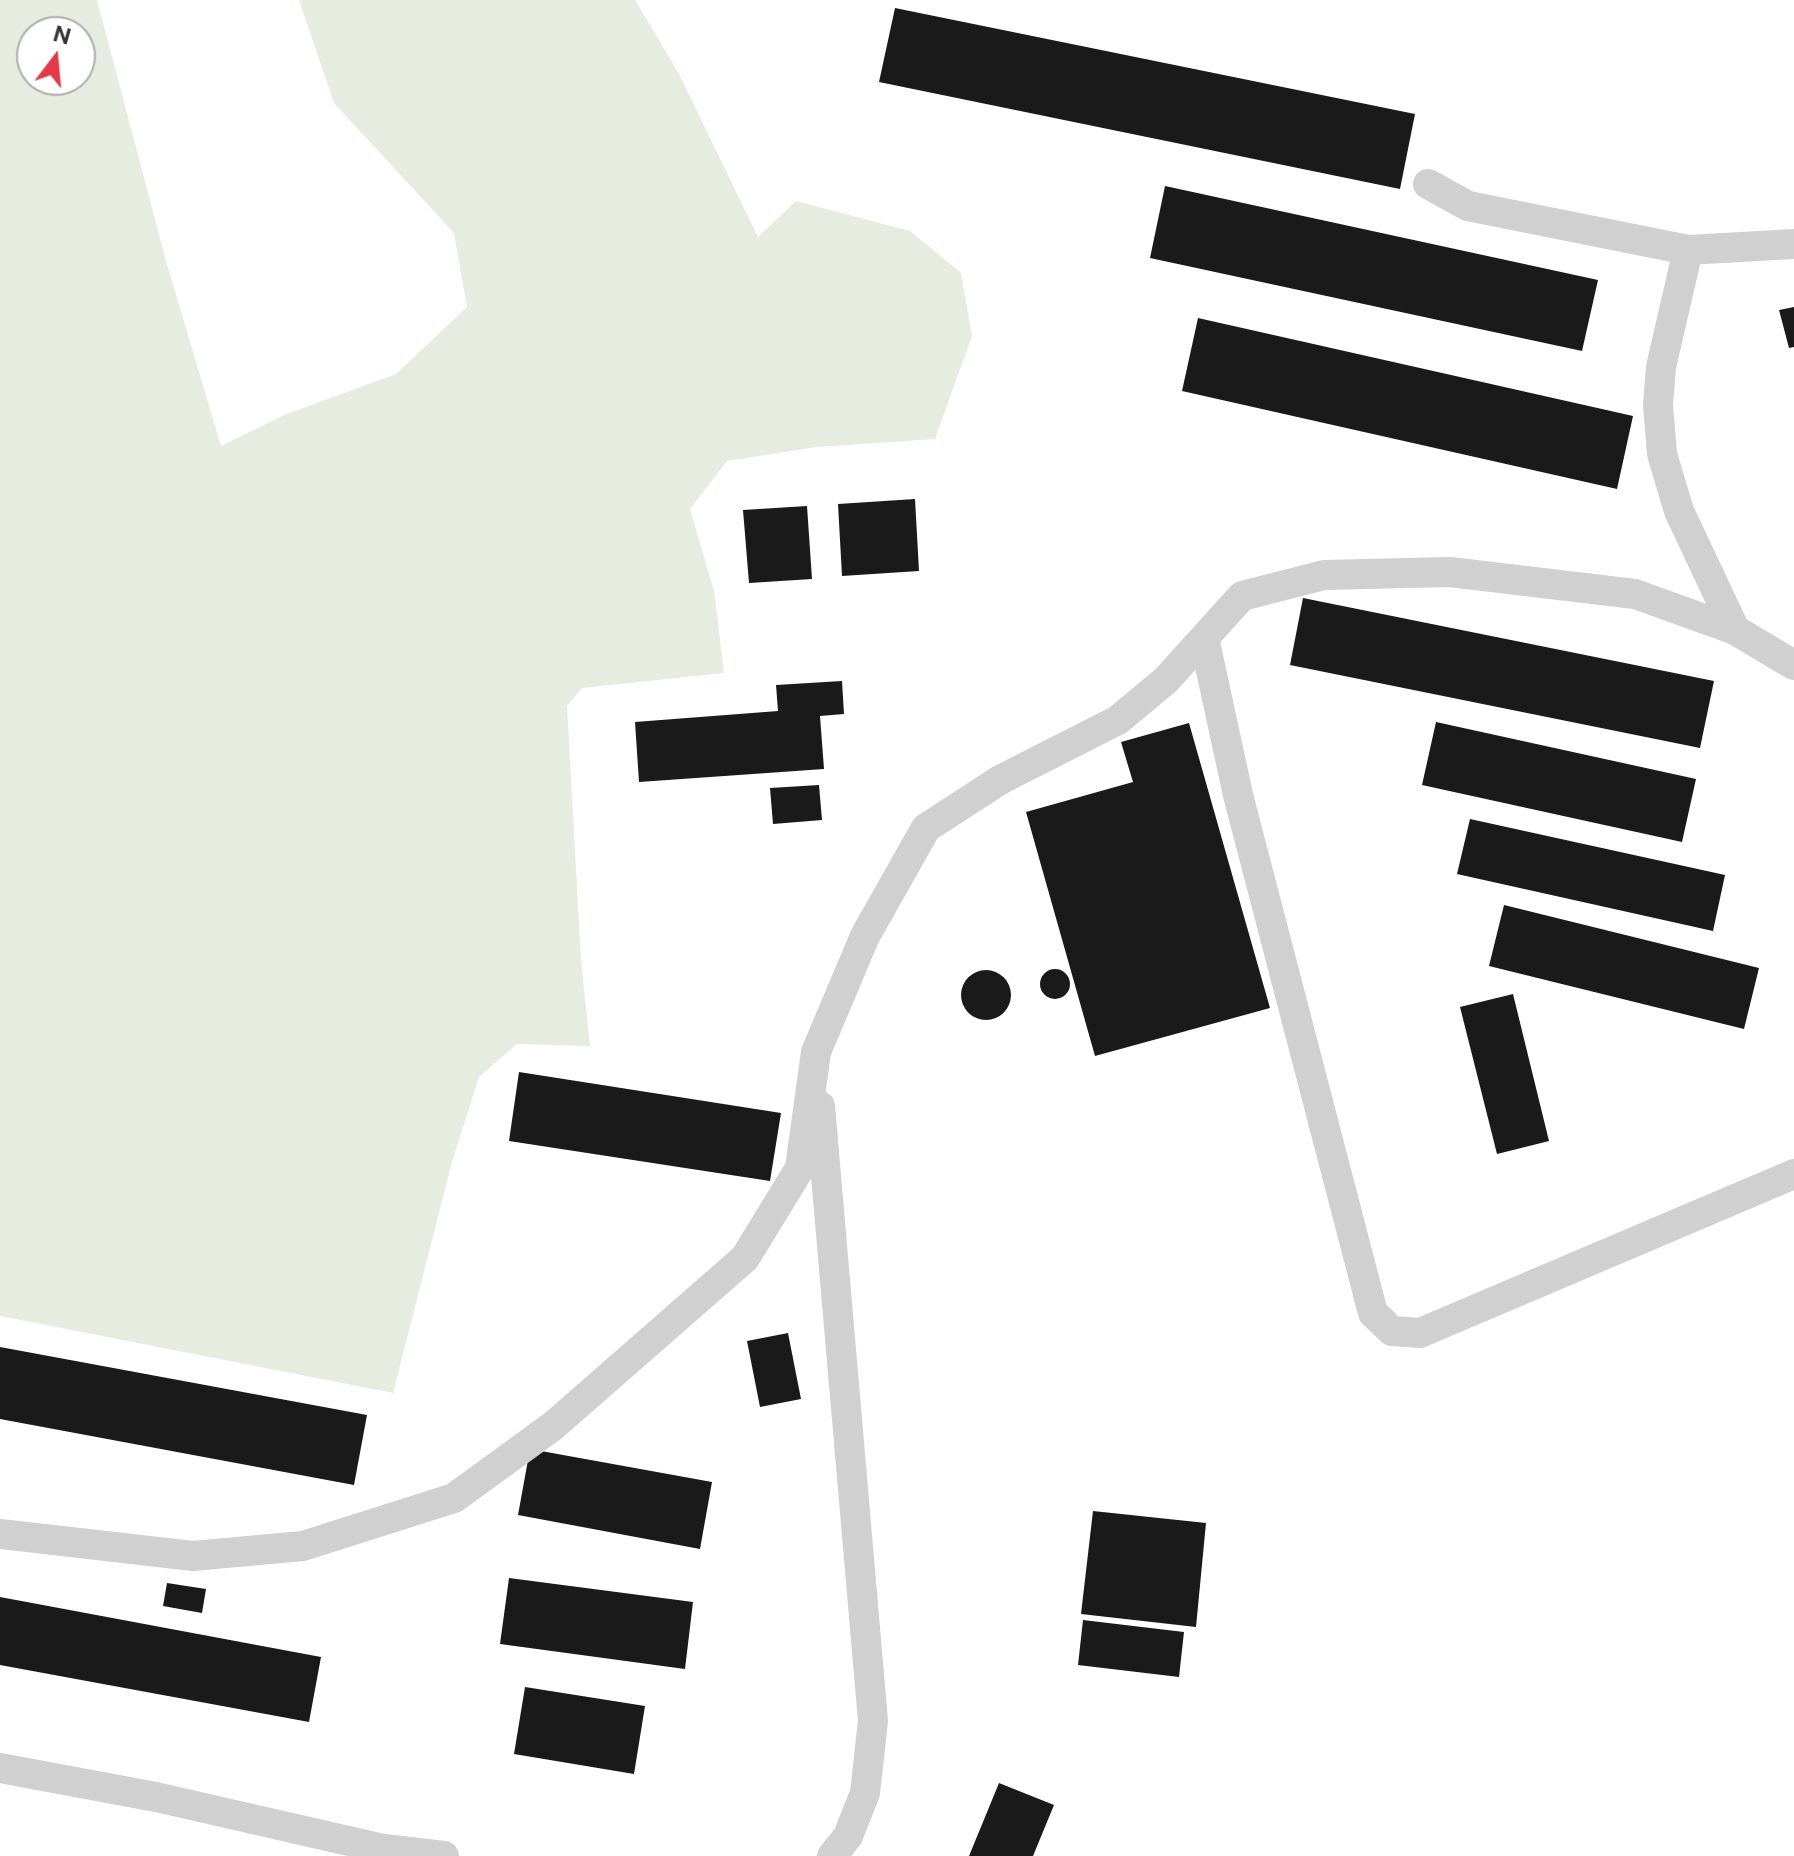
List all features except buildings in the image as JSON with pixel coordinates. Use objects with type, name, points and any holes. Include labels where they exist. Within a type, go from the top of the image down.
[{"type":"street","points":[[1428,184],[1468,206],[1688,250],[1794,244]]},
{"type":"street","points":[[1688,250],[1661,367],[1658,405],[1662,454],[1679,511],[1735,630]]},
{"type":"street","points":[[0,1534],[193,1556],[303,1546],[454,1498],[553,1426],[745,1258],[800,1168],[816,1052],[865,936],[926,828],[1000,780],[1118,720],[1166,680],[1242,596],[1324,575],[1450,572],[1635,594],[1735,630],[1794,665]]},
{"type":"street","points":[[1204,638],[1238,795],[1373,1313],[1392,1331],[1420,1333],[1794,1174]]},
{"type":"street","points":[[816,1052],[873,1721],[865,1793],[848,1836],[832,1856]]},
{"type":"street","points":[[0,1768],[156,1797],[384,1849],[444,1856]]},
{"type":"shaded area","points":[[0,0],[97,0],[166,261],[221,446],[284,415],[396,374],[467,307],[454,233],[334,103],[299,0],[635,0],[679,74],[758,237],[796,201],[910,231],[961,273],[972,336],[935,439],[817,447],[727,461],[690,509],[714,591],[724,673],[582,688],[567,706],[581,960],[590,1046],[517,1044],[479,1077],[452,1162],[393,1393],[0,1316]]}]
